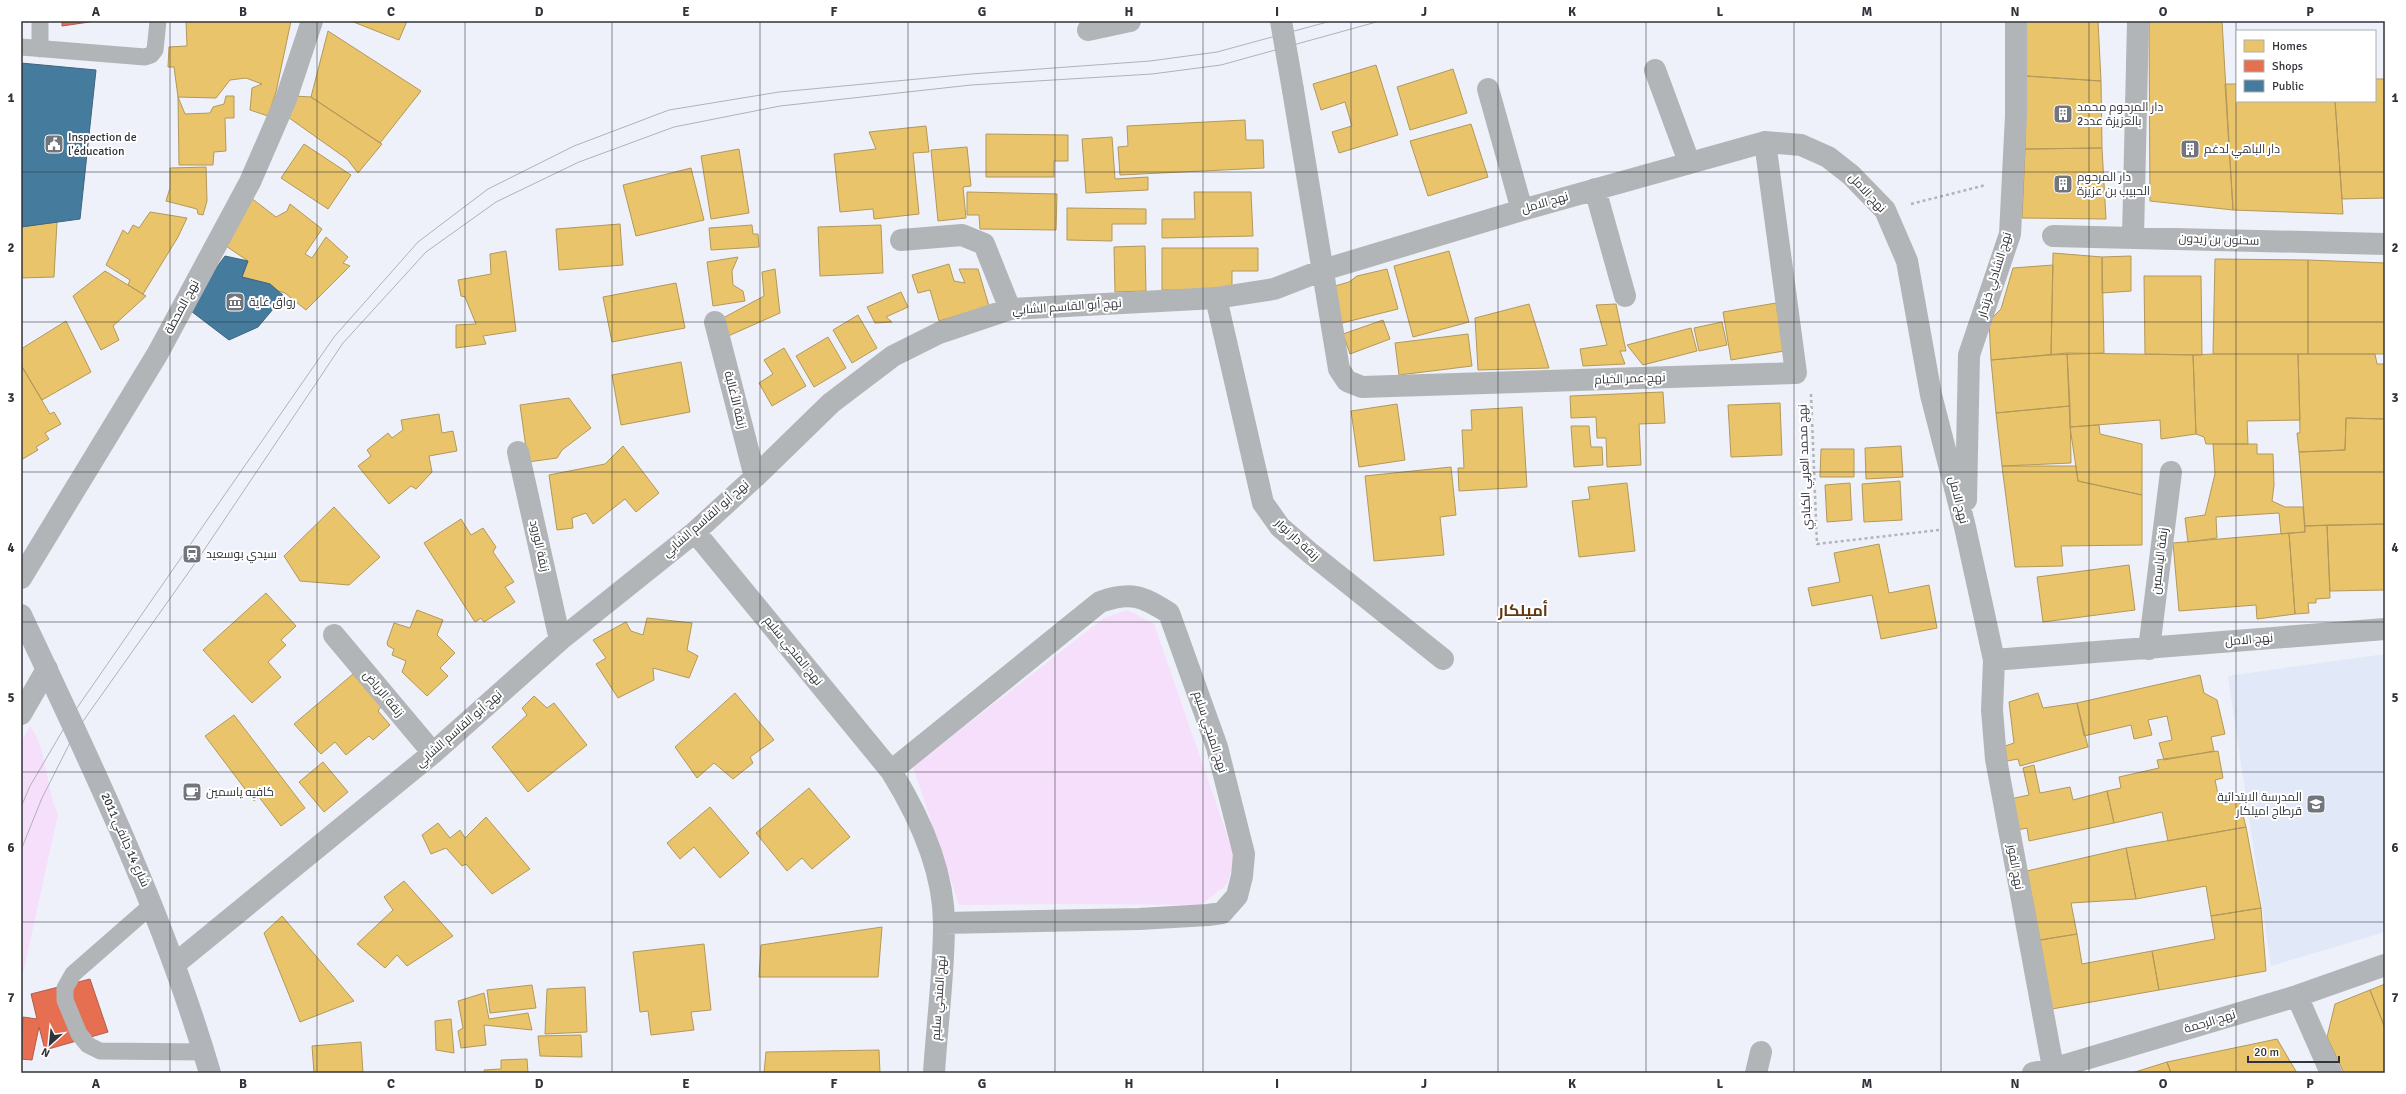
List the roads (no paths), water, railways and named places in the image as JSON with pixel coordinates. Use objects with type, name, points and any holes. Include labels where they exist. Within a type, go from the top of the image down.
[{"type":"main road","name":"شارع 14 جانفي 2011","points":[[21,615],[47,669],[153,904],[175,964],[210,1073]]},
{"type":"street","name":"نهج المحطة","points":[[21,578],[158,353],[250,182],[286,99],[312,21]]},
{"type":"street","points":[[1088,30],[1130,21]]},
{"type":"street","points":[[1281,21],[1323,270]]},
{"type":"street","name":"نهج الشادلي خزندار","points":[[1966,527],[1970,355],[2010,234],[2016,115],[2016,21]]},
{"type":"street","points":[[2133,237],[2138,21]]},
{"type":"street","points":[[1654,70],[1689,162]]},
{"type":"street","points":[[1488,89],[1522,210]]},
{"type":"street","name":"نهج الامل","points":[[1323,270],[1522,210],[1689,162],[1765,142],[1801,145],[1828,157],[1851,175],[1885,210],[1907,261],[1931,395],[1966,527],[1994,660],[2149,649],[2385,629]]},
{"type":"street","name":"نهج عمر الخيام","points":[[1323,270],[1339,369],[1347,382],[1362,387],[1796,374],[1765,142]]},
{"type":"street","points":[[1595,189],[1625,296]]},
{"type":"street","points":[[901,240],[962,235],[984,244],[1010,309]]},
{"type":"street","name":"سحنون بن زيدون","points":[[2053,236],[2385,244]]},
{"type":"street","name":"نهج أبو القاسم الشابي","points":[[175,964],[433,753],[560,640],[695,532],[755,477],[831,402],[893,356],[939,333],[1010,309],[1216,298],[1274,289],[1323,270]]},
{"type":"street","name":"زنقة دار نوار","points":[[1216,298],[1263,503],[1280,527],[1443,659]]},
{"type":"street","name":"زنقة الأغالبة","points":[[715,322],[755,477]]},
{"type":"street","name":"زنقة الورود","points":[[518,452],[560,640]]},
{"type":"street","name":"زنقة الياسمين","points":[[2149,649],[2171,472]]},
{"type":"street","name":"نهج المنجي سليم","points":[[695,532],[891,771],[912,806],[927,842],[940,886],[944,923],[934,1073]]},
{"type":"street","name":"نهج المنجي سليم","points":[[891,771],[1100,602],[1118,596],[1131,595],[1154,603],[1169,613],[1217,747],[1244,854],[1242,876],[1237,896],[1222,913],[1208,916],[944,923]]},
{"type":"street","name":"زنقة الرياض","points":[[334,635],[433,753]]},
{"type":"street","name":"نهج الفوز","points":[[1994,660],[1992,710],[1996,759],[2047,1072]]},
{"type":"street","points":[[21,714],[47,669]]},
{"type":"street","name":"نهج الرحمة","points":[[2047,1072],[2297,996],[2385,965]]},
{"type":"street","points":[[2297,996],[2330,1073]]},
{"type":"street","points":[[1756,1073],[1761,1052]]},
{"type":"lane","points":[[40,21],[40,49]]},
{"type":"lane","points":[[21,47],[145,57],[151,55],[154,50],[158,21]]},
{"type":"lane","points":[[153,904],[72,974],[65,988],[65,1000],[79,1034],[88,1045],[100,1051],[204,1052]]},
{"type":"tram line","points":[[21,807],[30,786],[70,718],[334,337],[418,242],[488,189],[574,146],[669,110],[779,92],[971,74],[1150,61],[1217,52],[1331,21]]},
{"type":"tram line","points":[[21,850],[42,798],[76,731],[198,559],[343,343],[426,252],[496,202],[579,162],[674,127],[780,106],[971,85],[1152,74],[1221,65],[1380,21]]},
{"type":"place","name":"دار المرحوم محمد بالعزيزة عدد2","points":[[2063,114]]},
{"type":"place","name":"Inspection de l'éducation","points":[[54,144]]},
{"type":"place","name":"دار الباهي لدغم","points":[[2190,149]]},
{"type":"place","name":"دار المرحوم الحبيب بن عزيزة","points":[[2063,184]]},
{"type":"place","name":"رواق غاية","points":[[235,302]]},
{"type":"place","name":"سيدي بوسعيد","points":[[192,554]]},
{"type":"place","name":"كافيه ياسمين","points":[[192,792]]},
{"type":"place","name":"المدرسة الابتدائية قرطاج اميلكار","points":[[2316,804]]},
{"type":"district","name":"أميلكار","points":[[1523,611]]}]
